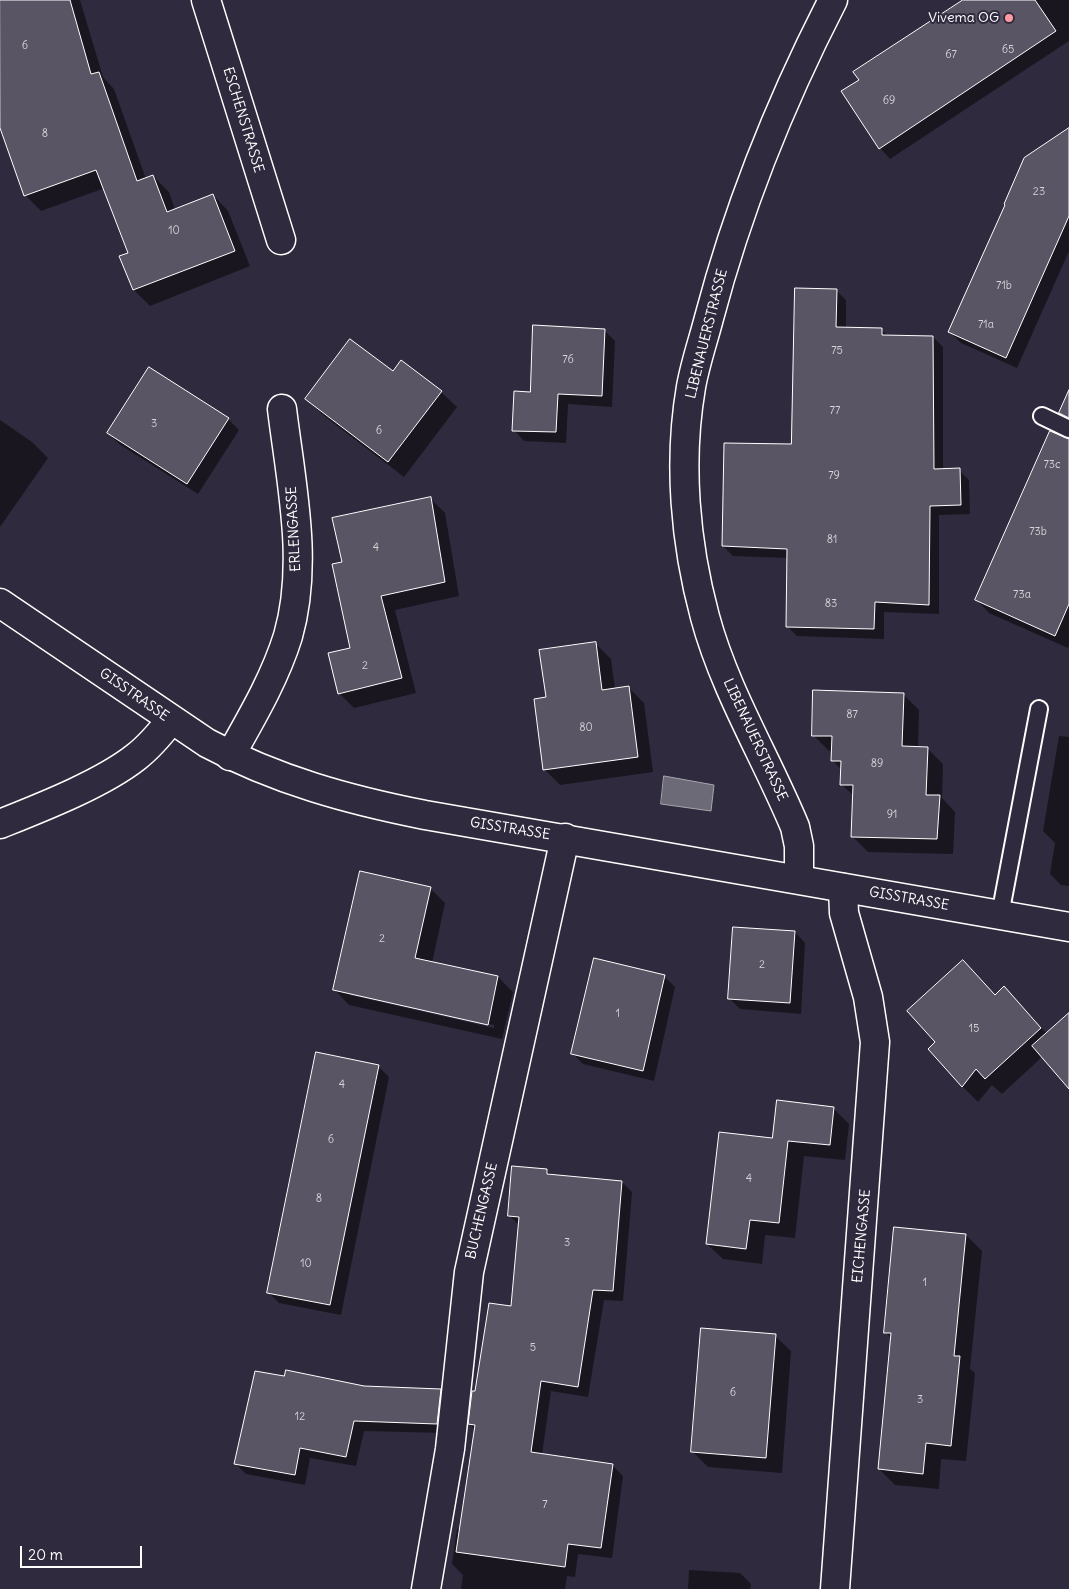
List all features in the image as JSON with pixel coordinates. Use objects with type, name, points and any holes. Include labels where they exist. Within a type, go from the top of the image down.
[{"type":"street","name":"ESCHENSTRASSE","points":[[206,0],[281,240]]},
{"type":"street","name":"LIBENAUERSTRASSE","points":[[799,879],[799,846],[795,827],[734,695],[705,618],[688,534],[685,503],[686,451],[691,386],[724,263],[745,199],[812,41],[834,0]]},
{"type":"street","name":"ERLENGASSE","points":[[230,756],[278,664],[288,634],[294,604],[297,579],[297,534],[282,409]]},
{"type":"street","name":"GISSTRASSE","points":[[0,603],[170,720],[230,756],[301,785],[368,803],[1069,927]]},
{"type":"street","points":[[0,824],[70,793],[127,763],[148,746],[170,720]]},
{"type":"street","name":"BUCHENGASSE","points":[[426,1589],[450,1449],[469,1272],[565,838]]},
{"type":"street","name":"EICHENGASSE","points":[[836,1589],[875,1042],[868,997],[844,914],[843,888]]},
{"type":"lane","points":[[1042,416],[1069,429]]},
{"type":"lane","points":[[1000,915],[1039,709]]},
{"type":"shaded area","points":[[664,776],[714,785],[711,811],[661,804]]},
{"type":"building","points":[[0,0],[70,0],[91,74],[99,72],[137,181],[153,175],[167,212],[213,194],[235,251],[133,290],[119,256],[128,253],[96,170],[24,196],[0,128]]},
{"type":"building","points":[[963,0],[1035,0],[1056,31],[879,149],[841,91],[859,80],[853,72]]},
{"type":"building","points":[[1069,128],[1069,216],[1006,358],[948,332],[1024,158]]},
{"type":"building","points":[[795,288],[837,289],[836,327],[882,328],[882,335],[933,336],[934,469],[960,468],[961,505],[930,506],[929,605],[875,602],[874,629],[786,627],[787,549],[722,546],[724,443],[791,444]]},
{"type":"building","points":[[533,325],[605,329],[602,396],[558,394],[556,432],[512,431],[514,391],[530,392]]},
{"type":"building","points":[[350,339],[393,371],[401,360],[442,391],[388,462],[305,399]]},
{"type":"building","points":[[149,367],[229,418],[187,484],[107,433]]},
{"type":"building","points":[[1069,390],[1069,418],[1059,413]]},
{"type":"building","points":[[1050,431],[1069,439],[1069,604],[1055,636],[975,600]]},
{"type":"building","points":[[431,497],[445,582],[381,596],[402,678],[338,694],[328,653],[350,648],[332,564],[342,562],[332,518]]},
{"type":"building","points":[[596,642],[602,690],[629,686],[638,757],[543,770],[534,699],[546,697],[539,650]]},
{"type":"building","points":[[813,690],[904,693],[902,746],[928,747],[926,795],[940,795],[937,839],[851,837],[853,785],[840,785],[841,761],[831,761],[832,736],[812,736]]},
{"type":"building","points":[[360,871],[431,887],[415,958],[498,976],[488,1025],[333,990]]},
{"type":"building","points":[[733,927],[795,931],[790,1003],[728,999]]},
{"type":"building","points":[[594,958],[665,975],[643,1071],[571,1054]]},
{"type":"building","points":[[963,960],[995,995],[1004,986],[1041,1028],[985,1079],[976,1069],[962,1087],[928,1049],[935,1042],[907,1011]]},
{"type":"building","points":[[1069,1013],[1069,1089],[1032,1046]]},
{"type":"building","points":[[316,1052],[379,1065],[330,1305],[267,1293]]},
{"type":"building","points":[[777,1100],[834,1107],[830,1145],[788,1141],[779,1223],[750,1220],[746,1249],[706,1244],[719,1132],[772,1138]]},
{"type":"building","points":[[512,1166],[547,1169],[547,1174],[622,1181],[613,1291],[593,1290],[578,1387],[541,1381],[531,1452],[613,1464],[601,1548],[568,1544],[565,1567],[456,1552],[475,1425],[468,1424],[472,1391],[475,1391],[489,1303],[511,1306],[519,1217],[508,1216]]},
{"type":"building","points":[[894,1227],[966,1234],[954,1356],[960,1356],[951,1446],[926,1443],[923,1474],[878,1469],[891,1333],[884,1333]]},
{"type":"building","points":[[701,1328],[776,1334],[766,1458],[691,1452]]},
{"type":"building","points":[[286,1370],[364,1386],[441,1389],[437,1424],[354,1421],[346,1457],[300,1448],[295,1475],[234,1464],[255,1371],[284,1376]]},
{"type":"place","name":"Vivema OG","points":[[1009,18]]}]
